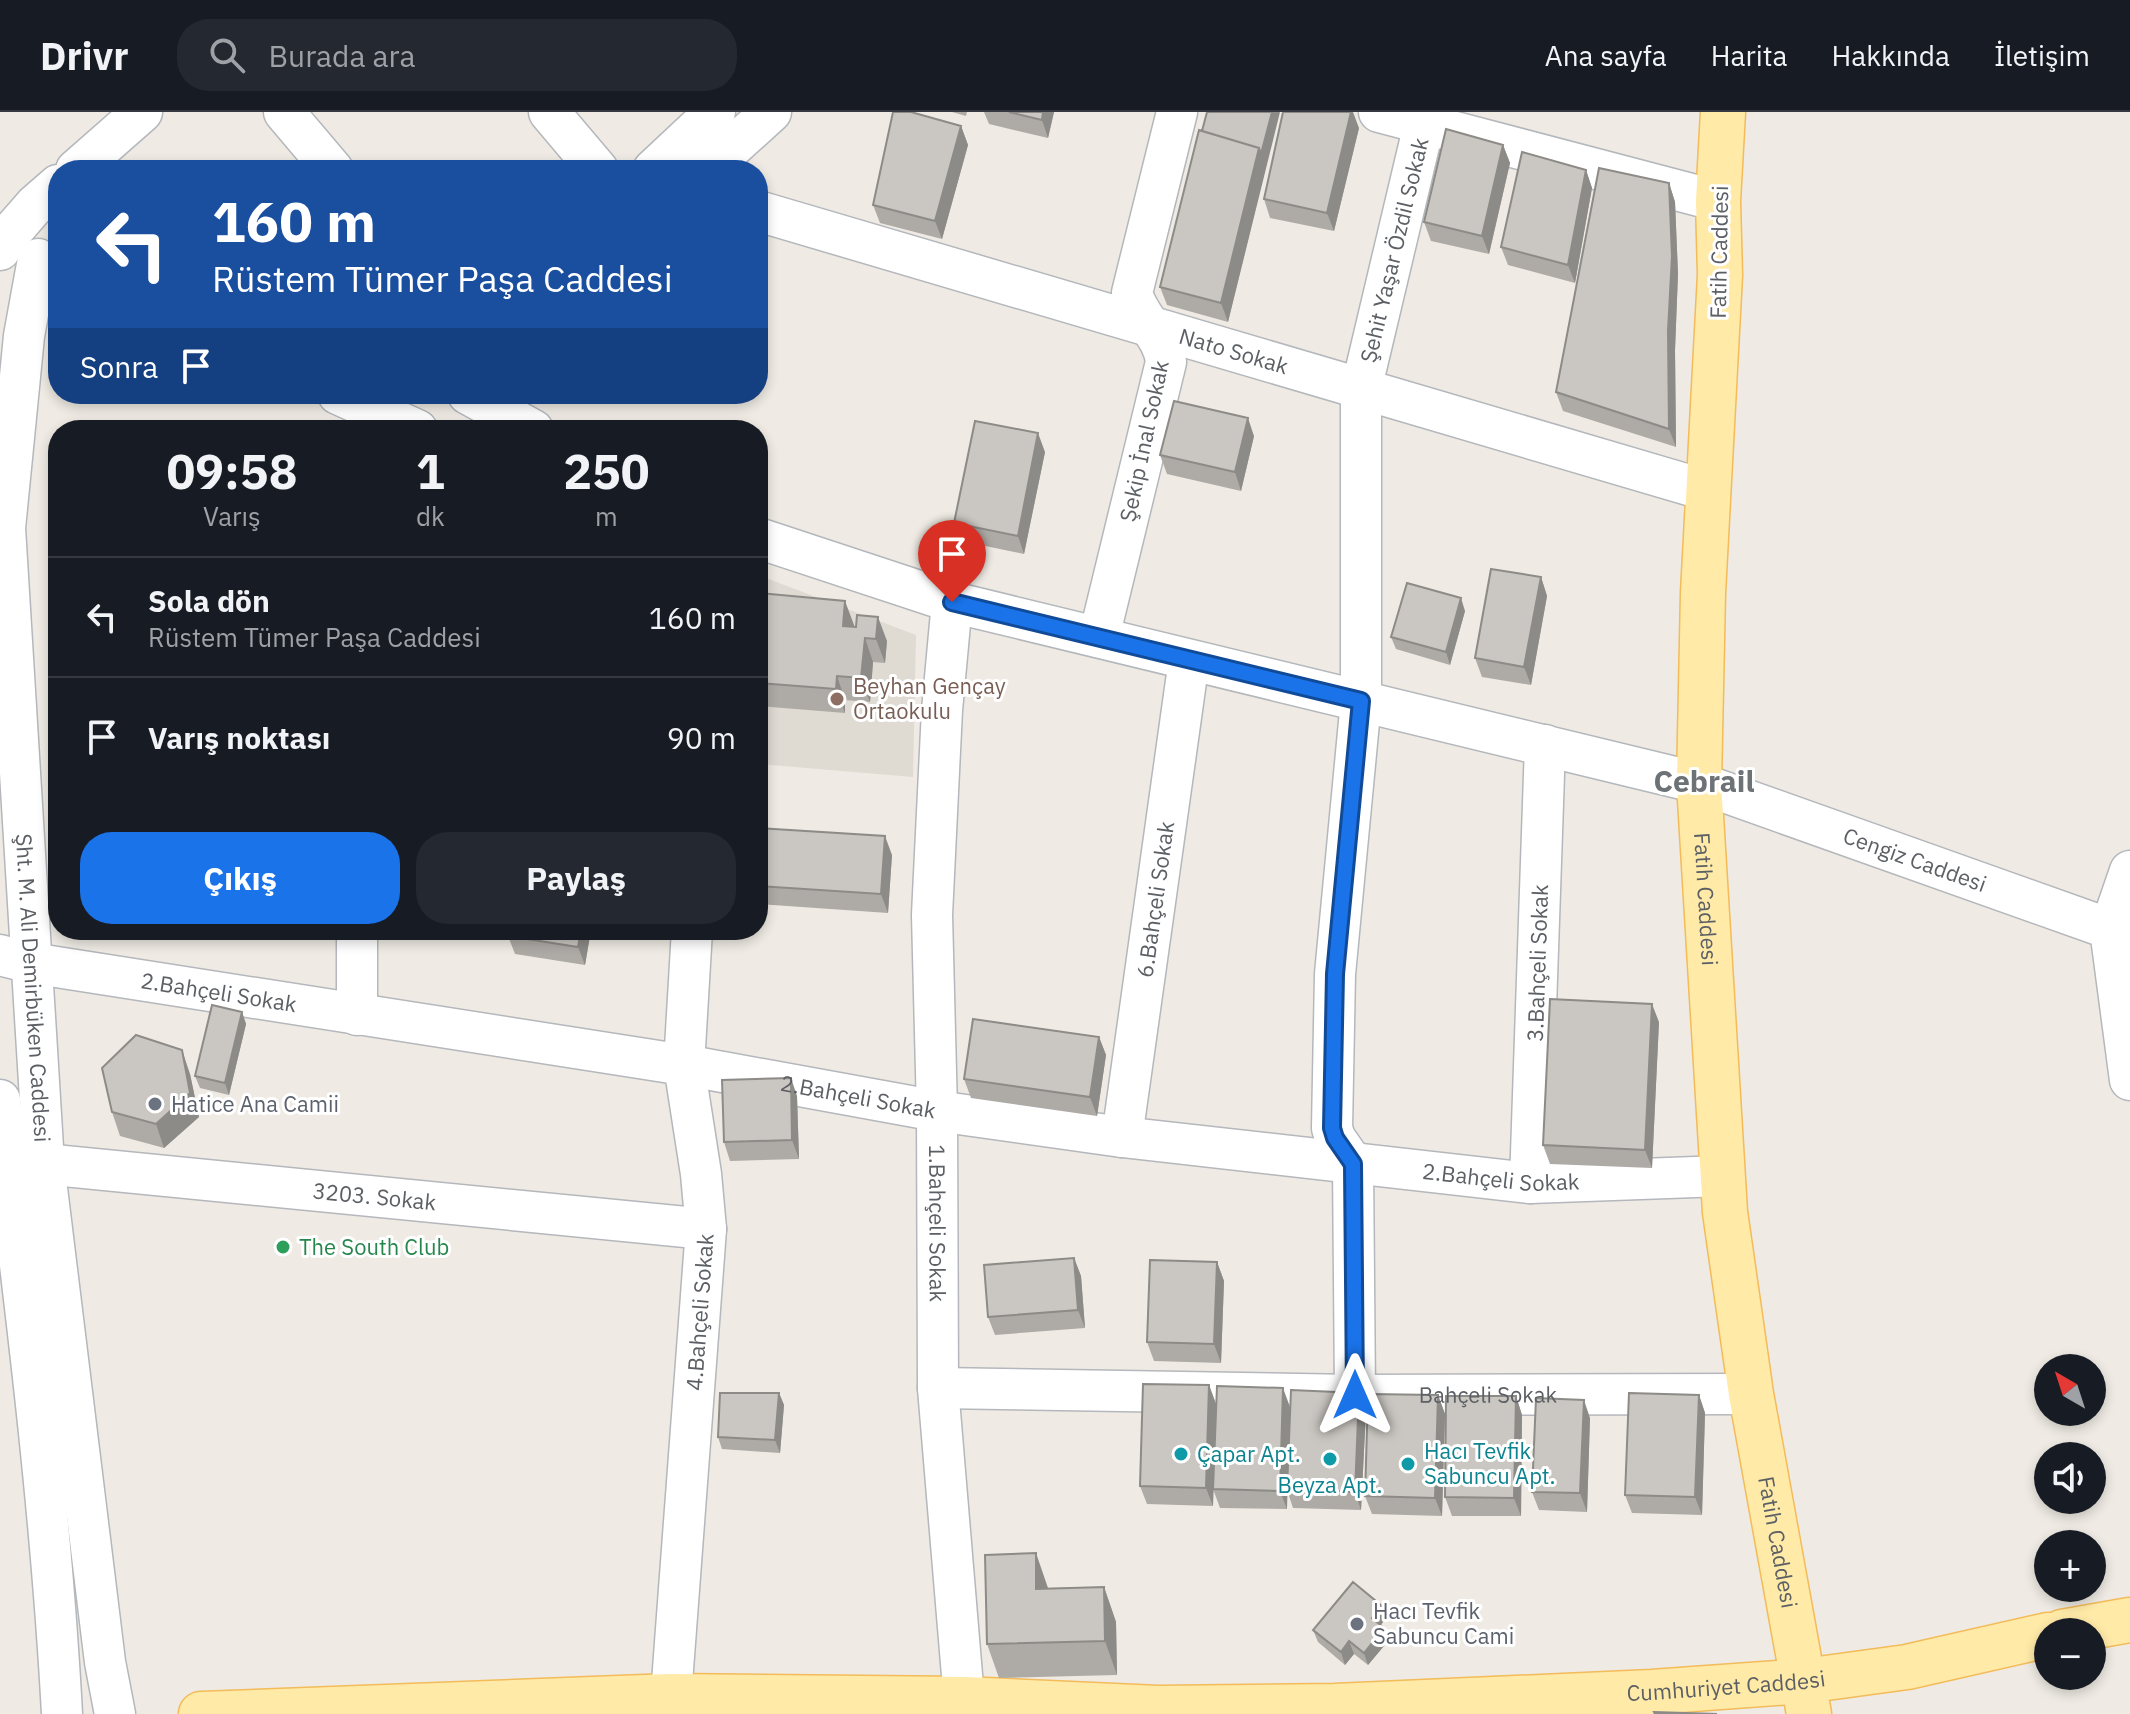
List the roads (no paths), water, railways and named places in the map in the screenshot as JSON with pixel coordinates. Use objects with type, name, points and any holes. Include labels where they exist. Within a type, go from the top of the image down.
[{"type":"main road","name":"Fatih Caddesi","points":[[1723,112],[1718,201],[1720,275],[1703,593],[1699,783],[1725,1212],[1751,1394],[1807,1697]]},
{"type":"main road","points":[[2106,1624],[2130,1620]]},
{"type":"main road","name":"Cumhuriyet Caddesi","points":[[201,1714],[674,1705],[1337,1710],[1652,1692],[1807,1697],[1907,1667],[2034,1638]]},
{"type":"street","points":[[87,160],[142,112]]},
{"type":"street","points":[[284,112],[325,160]]},
{"type":"street","points":[[549,112],[590,160]]},
{"type":"street","points":[[664,160],[715,112]]},
{"type":"street","points":[[718,160],[771,112]]},
{"type":"street","name":"Şekip İnal Sokak","points":[[1099,637],[1166,362],[1165,354],[1139,312],[1132,293],[1177,112]]},
{"type":"street","points":[[1379,112],[1426,117],[1718,201]]},
{"type":"street","name":"Şehit Yaşar Özdil Sokak","points":[[1353,1164],[1335,1138],[1332,1113],[1335,974],[1361,701],[1361,390],[1426,117]]},
{"type":"street","points":[[26,255],[35,205],[48,194]]},
{"type":"street","name":"Nato Sokak","points":[[768,214],[1709,491]]},
{"type":"street","name":"Şht. M. Ali Demirbüken Caddesi","points":[[26,255],[24,336],[5,528],[16,959],[103,1646],[115,1714]]},
{"type":"street","points":[[361,404],[392,417]]},
{"type":"street","points":[[478,405],[511,420]]},
{"type":"street","name":"Cengiz Caddesi","points":[[768,541],[952,602],[1699,783],[2120,934]]},
{"type":"street","name":"1.Bahçeli Sokak","points":[[952,602],[942,710],[932,915],[937,1111],[938,1388],[967,1706]]},
{"type":"street","name":"6.Bahçeli Sokak","points":[[1122,1137],[1189,660]]},
{"type":"street","name":"3.Bahçeli Sokak","points":[[1530,1183],[1545,745]]},
{"type":"street","points":[[2130,871],[2120,934],[2130,1080]]},
{"type":"street","points":[[357,940],[357,1015]]},
{"type":"street","name":"4.Bahçeli Sokak","points":[[674,1705],[706,1229],[684,1065],[691,940]]},
{"type":"street","name":"2.Bahçeli Sokak","points":[[16,959],[684,1065],[937,1111],[1122,1137],[1530,1183],[1723,1176]]},
{"type":"street","name":"Şht. M. Ali Demirbüken Caddesi","points":[[0,1100],[13,1316],[56,1615],[62,1714]]},
{"type":"street","name":"3203. Sokak","points":[[44,1164],[706,1229]]},
{"type":"street","points":[[1353,1164],[1355,1395]]},
{"type":"street","name":"Bahçeli Sokak","points":[[938,1388],[1355,1395],[1751,1394]]},
{"type":"place","name":"Beyhan Gençay Ortaokulu","points":[[837,699]]},
{"type":"place","name":"Hatice Ana Camii","points":[[155,1104]]},
{"type":"place","name":"The South Club","points":[[283,1247]]},
{"type":"place","name":"Çapar Apt.","points":[[1181,1454]]},
{"type":"place","name":"Beyza Apt.","points":[[1330,1459]]},
{"type":"place","name":"Hacı Tevfik Sabuncu Apt.","points":[[1408,1464]]},
{"type":"place","name":"Hacı Tevfik Sabuncu Cami","points":[[1357,1624]]},
{"type":"district","name":"Cebrail","points":[[1704,782]]}]
